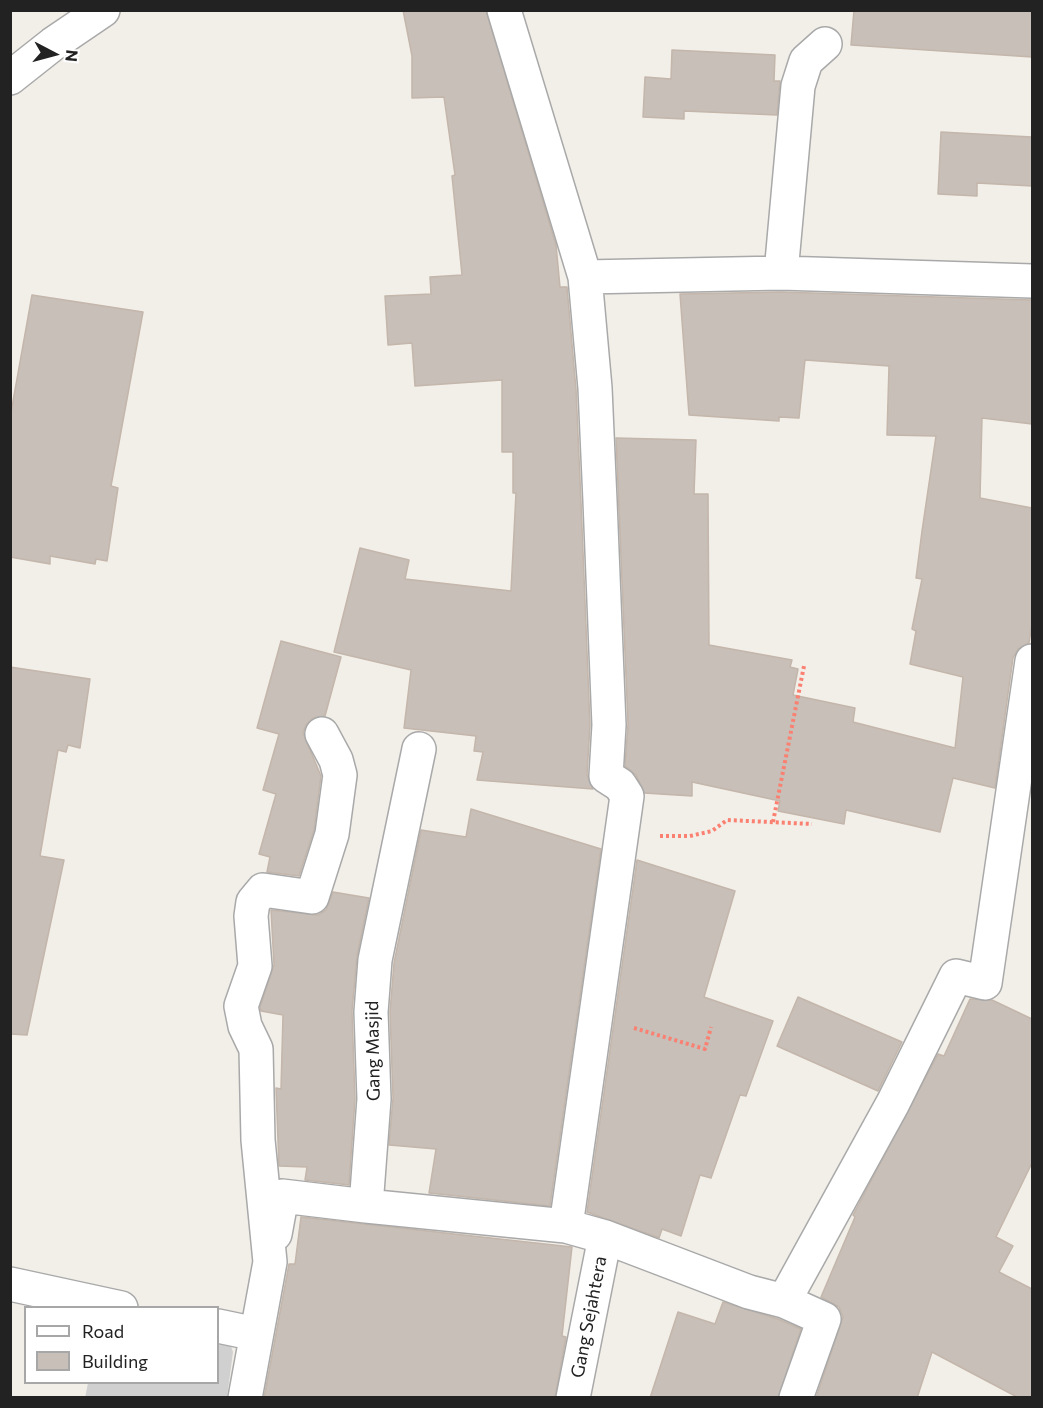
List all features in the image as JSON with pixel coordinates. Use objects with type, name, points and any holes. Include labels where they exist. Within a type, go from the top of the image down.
[{"type":"street","points":[[10,78],[53,44],[103,10]]},
{"type":"street","points":[[504,10],[585,277],[595,387],[600,501],[609,725],[606,776],[620,785],[627,796],[566,1226]]},
{"type":"street","points":[[781,273],[798,86],[806,62],[825,44]]},
{"type":"street","points":[[585,277],[781,273],[1032,281]]},
{"type":"street","points":[[784,1301],[892,1103],[956,976],[985,983],[1032,661]]},
{"type":"street","points":[[270,1262],[258,1140],[256,1049],[244,1026],[242,1006],[255,966],[251,916],[253,902],[262,890],[312,897],[332,834],[340,775],[336,760],[322,734]]},
{"type":"street","name":"Gang Masjid","points":[[366,1206],[374,1099],[371,1012],[375,960],[419,749]]},
{"type":"street","points":[[245,1398],[282,1196],[566,1226],[605,1237],[748,1292],[784,1301],[824,1319],[796,1398]]},
{"type":"street","name":"Gang Sejahtera","points":[[573,1398],[605,1237]]},
{"type":"street","points":[[10,1284],[112,1306]]},
{"type":"street","points":[[219,1326],[256,1334]]},
{"type":"path","points":[[772,822],[804,666]]},
{"type":"path","points":[[621,842],[668,835],[690,836],[712,831],[727,820],[812,824]]},
{"type":"path","points":[[596,1017],[705,1049],[711,1027]]},
{"type":"shaded area","points":[[219,1339],[231,1346],[233,1352],[227,1397],[85,1398],[88,1384],[219,1384]]},
{"type":"building","points":[[403,10],[486,10],[556,245],[560,287],[567,287],[576,389],[581,502],[590,725],[587,775],[593,789],[477,780],[483,752],[474,751],[476,736],[404,728],[411,670],[334,652],[360,548],[409,560],[405,579],[511,591],[516,493],[513,493],[513,452],[502,452],[502,380],[415,386],[412,343],[388,345],[385,296],[431,294],[430,277],[462,275],[452,176],[455,175],[444,97],[412,98],[412,56]]},
{"type":"building","points":[[854,10],[1032,10],[1032,57],[851,45]]},
{"type":"building","points":[[672,50],[775,55],[774,81],[780,81],[777,115],[684,111],[684,119],[643,117],[645,77],[671,79]]},
{"type":"building","points":[[941,132],[1032,137],[1032,186],[977,183],[977,196],[938,194]]},
{"type":"building","points":[[781,292],[1032,300],[1032,424],[982,418],[980,498],[1032,508],[1032,625],[1029,643],[1018,649],[1013,658],[995,788],[953,778],[940,832],[846,810],[844,824],[778,811],[780,801],[692,782],[692,796],[644,793],[636,775],[625,766],[628,724],[616,438],[696,440],[694,494],[708,494],[709,645],[792,660],[790,667],[798,669],[793,695],[855,708],[853,722],[955,748],[963,677],[910,664],[916,631],[912,629],[922,579],[916,578],[936,436],[887,435],[889,366],[805,360],[799,418],[779,417],[779,421],[689,415],[680,294]]},
{"type":"building","points":[[32,295],[143,312],[111,486],[118,488],[107,561],[96,559],[95,564],[50,556],[50,564],[10,557],[10,418]]},
{"type":"building","points":[[281,641],[341,657],[325,716],[313,718],[306,725],[303,733],[321,776],[314,830],[299,876],[267,872],[270,857],[259,854],[276,794],[263,790],[279,734],[257,728]]},
{"type":"building","points":[[10,667],[90,679],[80,748],[68,745],[66,752],[58,750],[40,856],[64,860],[27,1035],[10,1034]]},
{"type":"building","points":[[471,809],[601,849],[550,1206],[429,1193],[436,1149],[389,1145],[393,1098],[390,1012],[394,963],[421,830],[466,837]]},
{"type":"building","points":[[637,860],[735,891],[704,997],[773,1021],[746,1096],[740,1095],[711,1178],[700,1175],[681,1236],[662,1229],[659,1238],[587,1212]]},
{"type":"building","points":[[333,892],[369,898],[357,956],[352,1011],[355,1099],[349,1185],[305,1180],[307,1167],[279,1166],[276,1088],[281,1089],[283,1015],[261,1011],[260,1007],[274,965],[271,910],[318,915],[326,910]]},
{"type":"building","points":[[798,997],[902,1042],[878,1091],[777,1046]]},
{"type":"building","points":[[970,999],[992,1000],[1032,1019],[1032,1163],[996,1237],[1013,1246],[999,1272],[1032,1289],[1032,1398],[1019,1398],[932,1352],[917,1398],[816,1398],[843,1317],[839,1307],[821,1297],[855,1217],[853,1215],[938,1054],[944,1056]]},
{"type":"building","points":[[301,1217],[572,1247],[562,1336],[566,1337],[555,1398],[264,1398],[289,1264],[295,1264]]},
{"type":"building","points":[[723,1302],[778,1319],[801,1329],[778,1398],[650,1398],[678,1312],[715,1324]]}]
